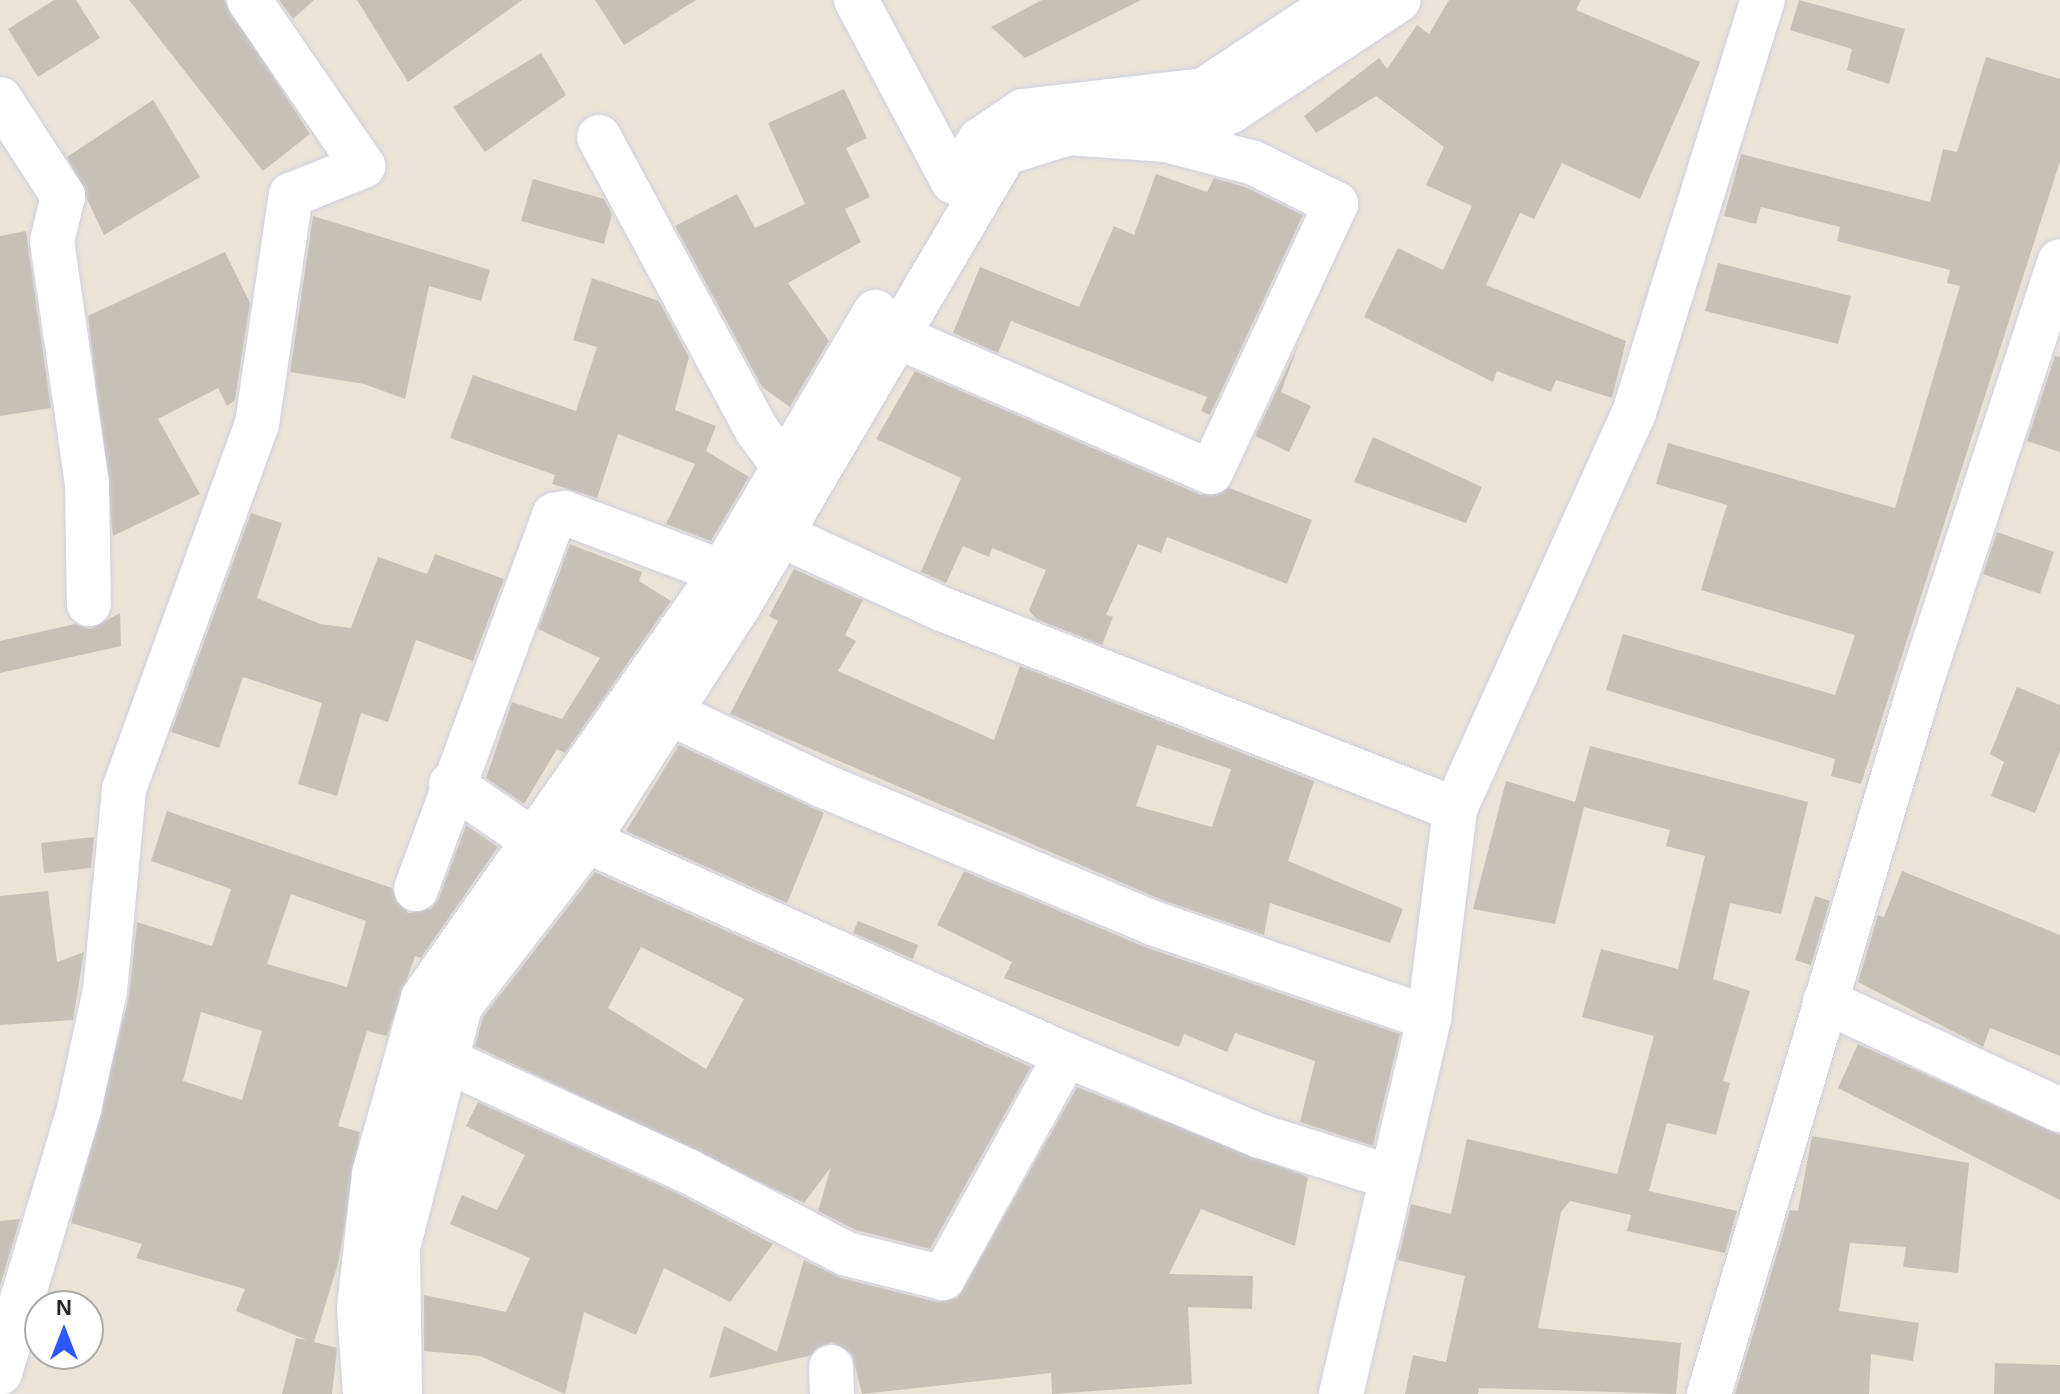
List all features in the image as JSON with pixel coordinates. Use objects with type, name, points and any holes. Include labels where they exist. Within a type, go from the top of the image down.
[{"type":"street","points":[[0,1373],[79,1109],[105,991],[124,789],[257,424],[291,195],[363,166],[249,0]]},
{"type":"street","points":[[856,0],[953,182]]},
{"type":"street","points":[[365,1394],[359,1308],[372,1188],[426,1051],[587,841],[783,536],[793,480],[953,182],[980,140],[1023,111],[1100,98],[1141,102],[1204,90],[1334,12],[1399,0]]},
{"type":"street","points":[[1341,1394],[1387,1176],[1429,1018],[1455,809],[1634,413],[1763,0]]},
{"type":"street","points":[[1166,140],[1231,111],[1334,12]]},
{"type":"street","points":[[0,99],[63,196],[52,241],[87,483],[89,604]]},
{"type":"street","points":[[1141,102],[1166,140]]},
{"type":"street","points":[[400,1394],[398,1248],[426,1051],[423,998],[722,572],[793,480],[894,335],[1005,153],[1069,133],[1166,140],[1254,163],[1336,204],[1211,472],[894,335]]},
{"type":"street","points":[[599,137],[793,480]]},
{"type":"street","points":[[1709,1394],[1825,1001],[2050,334],[2060,261]]},
{"type":"street","points":[[416,889],[451,784],[559,511],[722,572]]},
{"type":"street","points":[[783,536],[942,609],[1455,809]]},
{"type":"street","points":[[668,712],[824,786],[1153,923],[1429,1018]]},
{"type":"street","points":[[451,784],[534,841]]},
{"type":"street","points":[[587,841],[1066,1055],[1260,1136],[1387,1176]]},
{"type":"street","points":[[1825,1001],[2057,1099]]},
{"type":"street","points":[[426,1051],[847,1254],[943,1278],[1066,1055]]},
{"type":"building","points":[[54,0],[76,0],[100,38],[38,77],[8,29]]},
{"type":"building","points":[[129,0],[224,0],[310,134],[263,171]]},
{"type":"building","points":[[279,0],[314,0],[293,19]]},
{"type":"building","points":[[357,0],[522,0],[408,82]]},
{"type":"building","points":[[595,0],[696,0],[624,45]]},
{"type":"building","points":[[1042,0],[1141,0],[1025,58],[991,27]]},
{"type":"building","points":[[1449,0],[1581,0],[1576,10],[1700,62],[1640,199],[1562,163],[1534,219],[1520,213],[1486,285],[1626,341],[1612,398],[1556,380],[1551,392],[1497,371],[1493,382],[1364,317],[1398,248],[1443,270],[1472,206],[1426,185],[1444,147],[1376,96],[1316,133],[1304,116],[1379,58],[1387,69],[1417,25],[1429,34]]},
{"type":"building","points":[[1799,0],[1905,29],[1889,84],[1847,70],[1852,49],[1790,30]]},
{"type":"building","points":[[541,53],[566,95],[485,152],[453,107]]},
{"type":"building","points":[[1986,57],[2060,79],[2060,161],[1861,784],[1831,776],[1835,759],[1606,690],[1623,634],[1835,695],[1855,635],[1701,590],[1727,505],[1656,484],[1668,443],[1895,508],[1960,286],[1947,283],[1950,270],[1837,241],[1840,227],[1761,207],[1756,224],[1724,216],[1741,154],[1930,202],[1943,149],[1957,152]]},
{"type":"building","points":[[844,89],[867,138],[846,148],[870,197],[845,209],[861,242],[788,283],[829,341],[790,407],[762,387],[675,226],[737,194],[755,228],[805,204],[768,123]]},
{"type":"building","points":[[153,100],[200,177],[104,235],[67,157]]},
{"type":"building","points":[[1156,174],[1207,192],[1214,178],[1245,187],[1303,215],[1210,415],[1201,411],[1207,397],[1011,321],[998,353],[953,333],[980,267],[1079,307],[1114,226],[1134,235]]},
{"type":"building","points":[[533,179],[604,199],[612,214],[604,244],[521,221]]},
{"type":"building","points":[[313,216],[490,270],[481,301],[429,286],[405,399],[364,384],[290,372]]},
{"type":"building","points":[[26,231],[51,408],[0,416],[0,236]]},
{"type":"building","points":[[225,252],[250,303],[235,400],[227,406],[218,388],[158,419],[200,494],[113,536],[88,316]]},
{"type":"building","points":[[1718,263],[1851,296],[1838,344],[1705,311]]},
{"type":"building","points":[[592,278],[659,301],[689,357],[675,410],[716,426],[706,451],[749,477],[711,541],[666,524],[695,464],[618,434],[597,498],[552,484],[555,475],[450,438],[473,375],[576,411],[597,347],[573,340]]},
{"type":"building","points":[[1299,343],[1281,392],[1311,406],[1289,452],[1255,436]]},
{"type":"building","points":[[2055,356],[2060,357],[2060,452],[2027,441]]},
{"type":"building","points":[[915,371],[1201,495],[1229,488],[1312,520],[1287,584],[1167,537],[1161,553],[1138,544],[1106,615],[1113,617],[1102,645],[1036,619],[1029,610],[1046,570],[992,548],[989,557],[963,546],[946,583],[921,572],[961,478],[876,439]]},
{"type":"building","points":[[1373,437],[1482,487],[1466,523],[1354,482]]},
{"type":"building","points":[[251,513],[282,523],[257,598],[320,624],[351,628],[378,557],[427,574],[435,554],[504,579],[473,661],[416,640],[388,722],[361,713],[337,796],[298,784],[322,703],[243,677],[219,748],[171,732]]},
{"type":"building","points":[[1997,532],[2054,552],[2040,594],[1983,574]]},
{"type":"building","points":[[570,544],[642,572],[639,581],[671,601],[565,753],[557,749],[524,804],[486,778],[512,702],[562,719],[600,658],[538,629]]},
{"type":"building","points":[[794,569],[863,600],[845,635],[856,641],[838,671],[994,740],[1020,666],[1314,781],[1288,861],[1403,909],[1390,943],[1270,903],[1264,935],[1162,900],[730,714],[778,621],[769,616]],"holes":[[[1157,745],[1231,769],[1212,827],[1136,806]]]},
{"type":"building","points":[[120,613],[121,646],[0,673],[0,641],[75,624],[90,629]]},
{"type":"building","points":[[2017,687],[2060,705],[2060,751],[2035,813],[1991,796],[2004,762],[1990,754]]},
{"type":"building","points":[[679,745],[824,813],[787,903],[626,831]]},
{"type":"building","points":[[1590,746],[1808,802],[1781,914],[1730,903],[1713,979],[1750,991],[1723,1081],[1730,1083],[1716,1135],[1667,1123],[1649,1191],[1737,1211],[1725,1253],[1627,1231],[1631,1215],[1570,1201],[1561,1212],[1538,1328],[1681,1343],[1676,1394],[1479,1388],[1478,1394],[1405,1394],[1413,1355],[1446,1362],[1465,1276],[1398,1260],[1411,1204],[1451,1214],[1467,1139],[1617,1174],[1654,1036],[1582,1017],[1601,949],[1678,969],[1705,856],[1666,846],[1670,830],[1584,807],[1555,924],[1473,909],[1506,781],[1575,802]]},
{"type":"building","points":[[167,811],[392,888],[408,913],[431,909],[439,898],[466,825],[498,847],[421,958],[415,956],[387,1036],[367,1031],[338,1126],[360,1132],[339,1260],[314,1342],[337,1348],[332,1394],[282,1394],[296,1338],[307,1340],[236,1311],[245,1289],[136,1258],[142,1244],[71,1223],[129,996],[137,922],[212,946],[231,889],[151,861]],"holes":[[[291,894],[366,921],[347,987],[267,964]],[[201,1012],[262,1031],[242,1100],[183,1081]]]},
{"type":"building","points":[[94,837],[91,868],[44,873],[41,843]]},
{"type":"building","points":[[964,871],[1145,947],[1400,1034],[1373,1146],[1300,1122],[1315,1061],[1235,1033],[1227,1052],[1184,1034],[1179,1047],[1004,978],[1012,962],[937,925]]},
{"type":"building","points":[[1902,871],[2060,935],[2060,1056],[1990,1028],[1983,1047],[1858,982],[1878,915],[1884,917]]},
{"type":"building","points":[[595,872],[1031,1067],[930,1249],[856,1230],[818,1211],[831,1167],[804,1203],[475,1046],[483,1017]],"holes":[[[641,947],[744,999],[706,1069],[608,1008]]]},
{"type":"building","points":[[48,891],[57,962],[84,952],[73,1020],[0,1025],[0,896]]},
{"type":"building","points":[[1815,896],[1830,901],[1811,965],[1795,960]]},
{"type":"building","points":[[858,921],[918,945],[913,959],[853,933]]},
{"type":"building","points":[[1858,1044],[2060,1135],[2060,1200],[1838,1088]]},
{"type":"building","points":[[1077,1087],[1308,1177],[1295,1246],[1201,1209],[1169,1274],[1253,1276],[1252,1309],[1188,1307],[1192,1384],[1052,1394],[1051,1373],[862,1394],[852,1354],[831,1342],[809,1356],[709,1378],[724,1326],[777,1352],[804,1260],[841,1278],[937,1302],[958,1298]]},
{"type":"building","points":[[478,1102],[677,1193],[773,1244],[730,1302],[664,1268],[636,1335],[584,1312],[565,1394],[480,1356],[424,1351],[424,1295],[506,1312],[530,1258],[450,1224],[462,1195],[497,1210],[525,1155],[466,1126]]},
{"type":"building","points":[[1812,1136],[1969,1163],[1958,1273],[1903,1267],[1906,1247],[1850,1243],[1839,1311],[1919,1323],[1913,1361],[1871,1354],[1869,1394],[1735,1394],[1790,1210],[1798,1211]]},
{"type":"building","points":[[20,1219],[0,1286],[0,1221]]},
{"type":"building","points":[[1995,1363],[2060,1365],[2060,1394],[1994,1394]]}]
